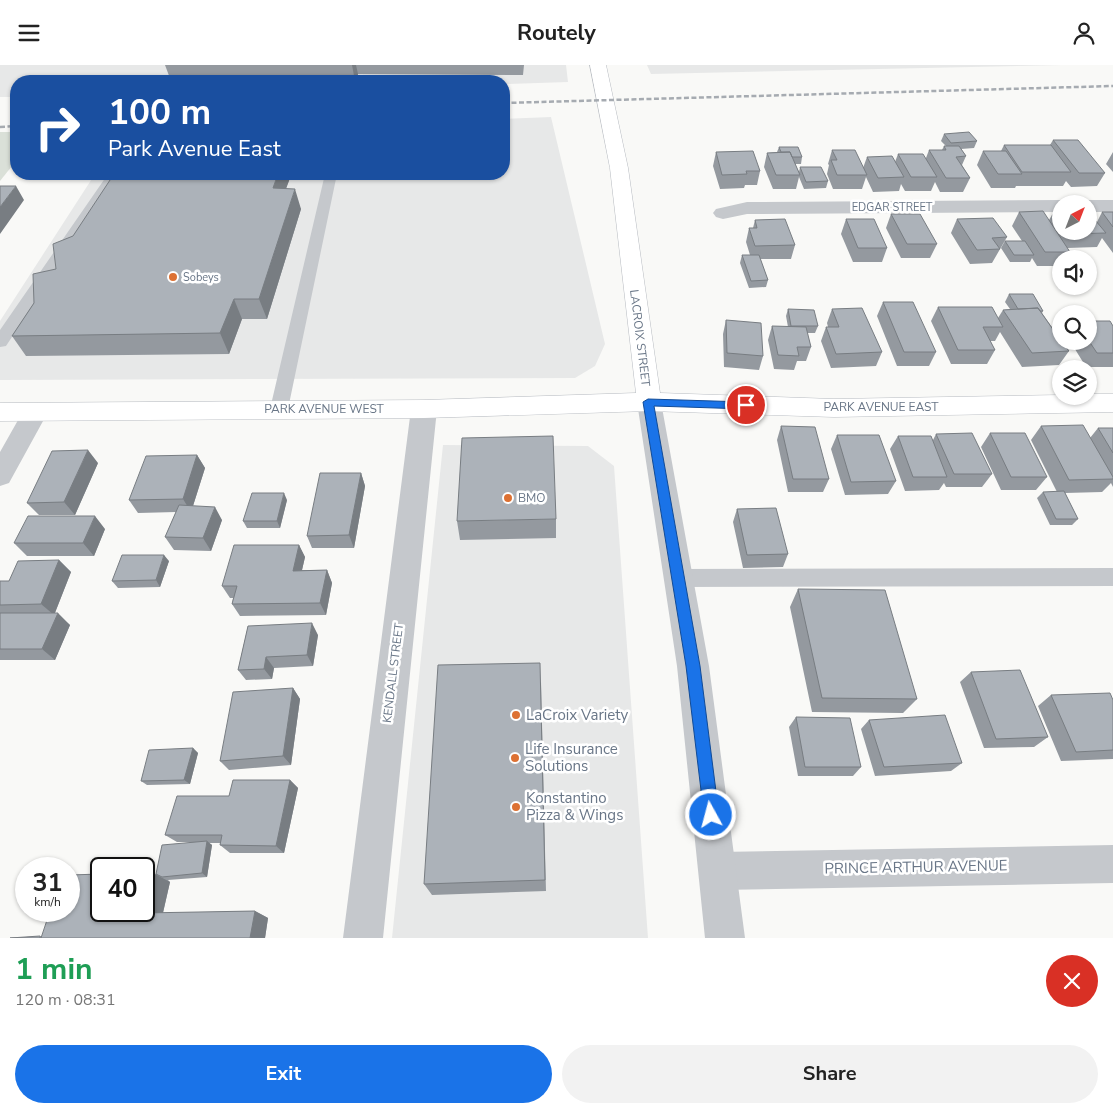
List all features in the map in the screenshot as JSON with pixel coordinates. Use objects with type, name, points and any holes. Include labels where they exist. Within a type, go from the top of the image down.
[{"type":"main road","name":"LACROIX STREET","points":[[598,65],[619,168],[648,402]]},
{"type":"main road","name":"PARK AVENUE EAST","points":[[648,402],[834,408],[1113,403]]},
{"type":"main road","name":"PARK AVENUE WEST","points":[[0,412],[424,409],[648,402]]},
{"type":"street","name":"EDGAR STREET","points":[[723,213],[747,208],[1052,206]]},
{"type":"street","points":[[1098,206],[1113,206]]},
{"type":"street","name":"LACROIX STREET","points":[[648,402],[693,666],[725,938]]},
{"type":"street","name":"KENDALL STREET","points":[[363,938],[424,409]]},
{"type":"street","points":[[0,475],[35,412]]},
{"type":"street","name":"PRINCE ARTHUR AVENUE","points":[[718,871],[1113,864]]},
{"type":"lane","points":[[0,342],[110,180]]},
{"type":"lane","points":[[279,409],[330,180]]},
{"type":"lane","points":[[678,578],[1113,577]]},
{"type":"shaded area","points":[[0,65],[566,65],[568,82],[510,84],[510,75],[10,75],[10,97],[0,97]]},
{"type":"shaded area","points":[[647,65],[1062,65],[651,74]]},
{"type":"shaded area","points":[[551,117],[605,344],[595,366],[575,378],[0,380],[0,321],[91,180],[510,180],[510,119]]},
{"type":"shaded area","points":[[0,132],[10,132],[10,168],[0,181]]},
{"type":"shaded area","points":[[443,445],[588,446],[614,466],[648,938],[392,938]]},
{"type":"building","points":[[969,132],[977,141],[951,143],[944,134]]},
{"type":"building","points":[[1053,140],[1078,140],[1105,173],[1079,173]]},
{"type":"building","points":[[1004,145],[1051,145],[1071,172],[1022,172]]},
{"type":"building","points":[[944,146],[959,146],[966,156],[956,157],[970,178],[946,178],[929,150],[946,150]]},
{"type":"building","points":[[779,147],[798,147],[802,157],[792,157],[790,152],[781,152]]},
{"type":"building","points":[[832,150],[855,150],[867,175],[837,175],[831,160],[837,160]]},
{"type":"building","points":[[753,151],[760,171],[746,171],[747,174],[722,175],[716,152]]},
{"type":"building","points":[[983,151],[1006,151],[1022,174],[998,174]]},
{"type":"building","points":[[790,152],[800,175],[776,175],[767,153]]},
{"type":"building","points":[[898,154],[923,154],[937,177],[911,177]]},
{"type":"building","points":[[892,156],[904,177],[878,178],[867,157]]},
{"type":"building","points":[[800,167],[821,167],[828,181],[806,182]]},
{"type":"building","name":"Sobeys","points":[[110,180],[276,180],[273,188],[295,189],[259,299],[234,299],[220,333],[12,336],[34,303],[33,274],[56,269],[53,244],[73,236]]},
{"type":"building","points":[[0,186],[16,186],[0,207]]},
{"type":"building","points":[[1043,211],[1052,225],[1052,240],[1062,240],[1069,250],[1045,252],[1019,212]]},
{"type":"building","points":[[1102,212],[1113,212],[1113,227]]},
{"type":"building","points":[[891,214],[920,214],[937,244],[907,244]]},
{"type":"building","points":[[993,218],[1007,237],[992,238],[1000,249],[977,250],[957,219]]},
{"type":"building","points":[[785,219],[795,245],[755,246],[749,228],[757,228],[755,220]]},
{"type":"building","points":[[846,219],[874,219],[887,248],[858,248]]},
{"type":"building","points":[[1098,224],[1106,233],[1098,233]]},
{"type":"building","points":[[1005,241],[1025,241],[1034,255],[1014,255]]},
{"type":"building","points":[[742,255],[759,255],[768,280],[751,281]]},
{"type":"building","points":[[1009,294],[1033,294],[1043,311],[1040,311],[1038,308],[1018,309]]},
{"type":"building","points":[[883,302],[913,302],[936,352],[904,352]]},
{"type":"building","points":[[938,307],[992,307],[1003,327],[983,327],[995,350],[958,350]]},
{"type":"building","points":[[862,308],[882,352],[836,354],[826,327],[839,327],[832,309]]},
{"type":"building","points":[[1038,308],[1052,328],[1052,350],[1069,351],[1032,353],[1003,310]]},
{"type":"building","points":[[788,309],[814,310],[818,326],[791,326]]},
{"type":"building","points":[[726,320],[761,323],[763,356],[727,353]]},
{"type":"building","points":[[1097,321],[1110,321],[1113,326],[1113,353],[1097,353],[1095,350],[1097,350]]},
{"type":"building","points":[[772,326],[806,327],[811,347],[797,347],[799,356],[778,355]]},
{"type":"building","points":[[1083,425],[1113,479],[1069,480],[1041,426]]},
{"type":"building","points":[[781,426],[815,427],[829,479],[793,479]]},
{"type":"building","points":[[1098,428],[1113,428],[1113,453]]},
{"type":"building","points":[[972,433],[992,474],[954,474],[936,434]]},
{"type":"building","points":[[990,433],[1025,433],[1047,477],[1011,477]]},
{"type":"building","points":[[837,435],[879,435],[896,481],[851,482]]},
{"type":"building","name":"BMO","points":[[553,436],[556,519],[457,521],[462,438]]},
{"type":"building","points":[[898,436],[931,436],[947,477],[913,477]]},
{"type":"building","points":[[88,450],[64,502],[27,503],[52,451]]},
{"type":"building","points":[[197,455],[183,499],[129,500],[146,456]]},
{"type":"building","points":[[320,473],[361,473],[349,535],[307,536]]},
{"type":"building","points":[[1064,491],[1078,519],[1056,519],[1043,492]]},
{"type":"building","points":[[252,493],[284,493],[277,521],[243,521]]},
{"type":"building","points":[[179,505],[215,507],[203,538],[165,537]]},
{"type":"building","points":[[776,508],[788,554],[747,555],[737,509]]},
{"type":"building","points":[[28,516],[95,516],[83,543],[14,543]]},
{"type":"building","points":[[234,545],[299,545],[293,571],[327,570],[320,603],[232,604],[237,586],[222,586]]},
{"type":"building","points":[[122,555],[164,555],[156,580],[112,581]]},
{"type":"building","points":[[59,560],[41,604],[0,605],[0,581],[9,581],[18,561]]},
{"type":"building","points":[[798,589],[885,590],[917,699],[822,698]]},
{"type":"building","points":[[0,613],[58,613],[42,649],[0,649]]},
{"type":"building","points":[[312,623],[307,655],[266,657],[264,669],[238,670],[248,626]]},
{"type":"building","points":[[540,663],[545,880],[424,884],[438,665]]},
{"type":"building","points":[[1020,670],[1048,737],[996,739],[971,672]]},
{"type":"building","points":[[293,688],[283,756],[220,761],[233,692]]},
{"type":"building","points":[[1110,693],[1113,700],[1113,750],[1076,752],[1051,695]]},
{"type":"building","points":[[945,715],[962,763],[884,767],[869,720]]},
{"type":"building","points":[[796,717],[850,718],[861,767],[805,767]]},
{"type":"building","points":[[193,748],[184,780],[141,781],[149,750]]},
{"type":"building","points":[[233,780],[290,780],[276,846],[220,845],[222,835],[165,835],[177,796],[229,796]]},
{"type":"building","points":[[207,841],[202,873],[162,877],[156,874],[162,845]]},
{"type":"building","points":[[90,874],[90,922],[155,922],[155,913],[255,911],[250,938],[41,938],[46,922],[80,922],[80,875]]},
{"type":"building","points":[[40,936],[40,938],[10,938]]},
{"type":"railway","points":[[510,103],[1113,86]]},
{"type":"railway","points":[[0,127],[10,126]]},
{"type":"place","name":"Sobeys","points":[[173,277]]},
{"type":"place","name":"BMO","points":[[508,498]]},
{"type":"place","name":"LaCroix Variety","points":[[516,715]]},
{"type":"place","name":"Life Insurance Solutions","points":[[515,758]]},
{"type":"place","name":"Konstantino Pizza & Wings","points":[[516,807]]},
{"type":"route","points":[[711,815],[693,666],[648,402],[746,405]]}]
